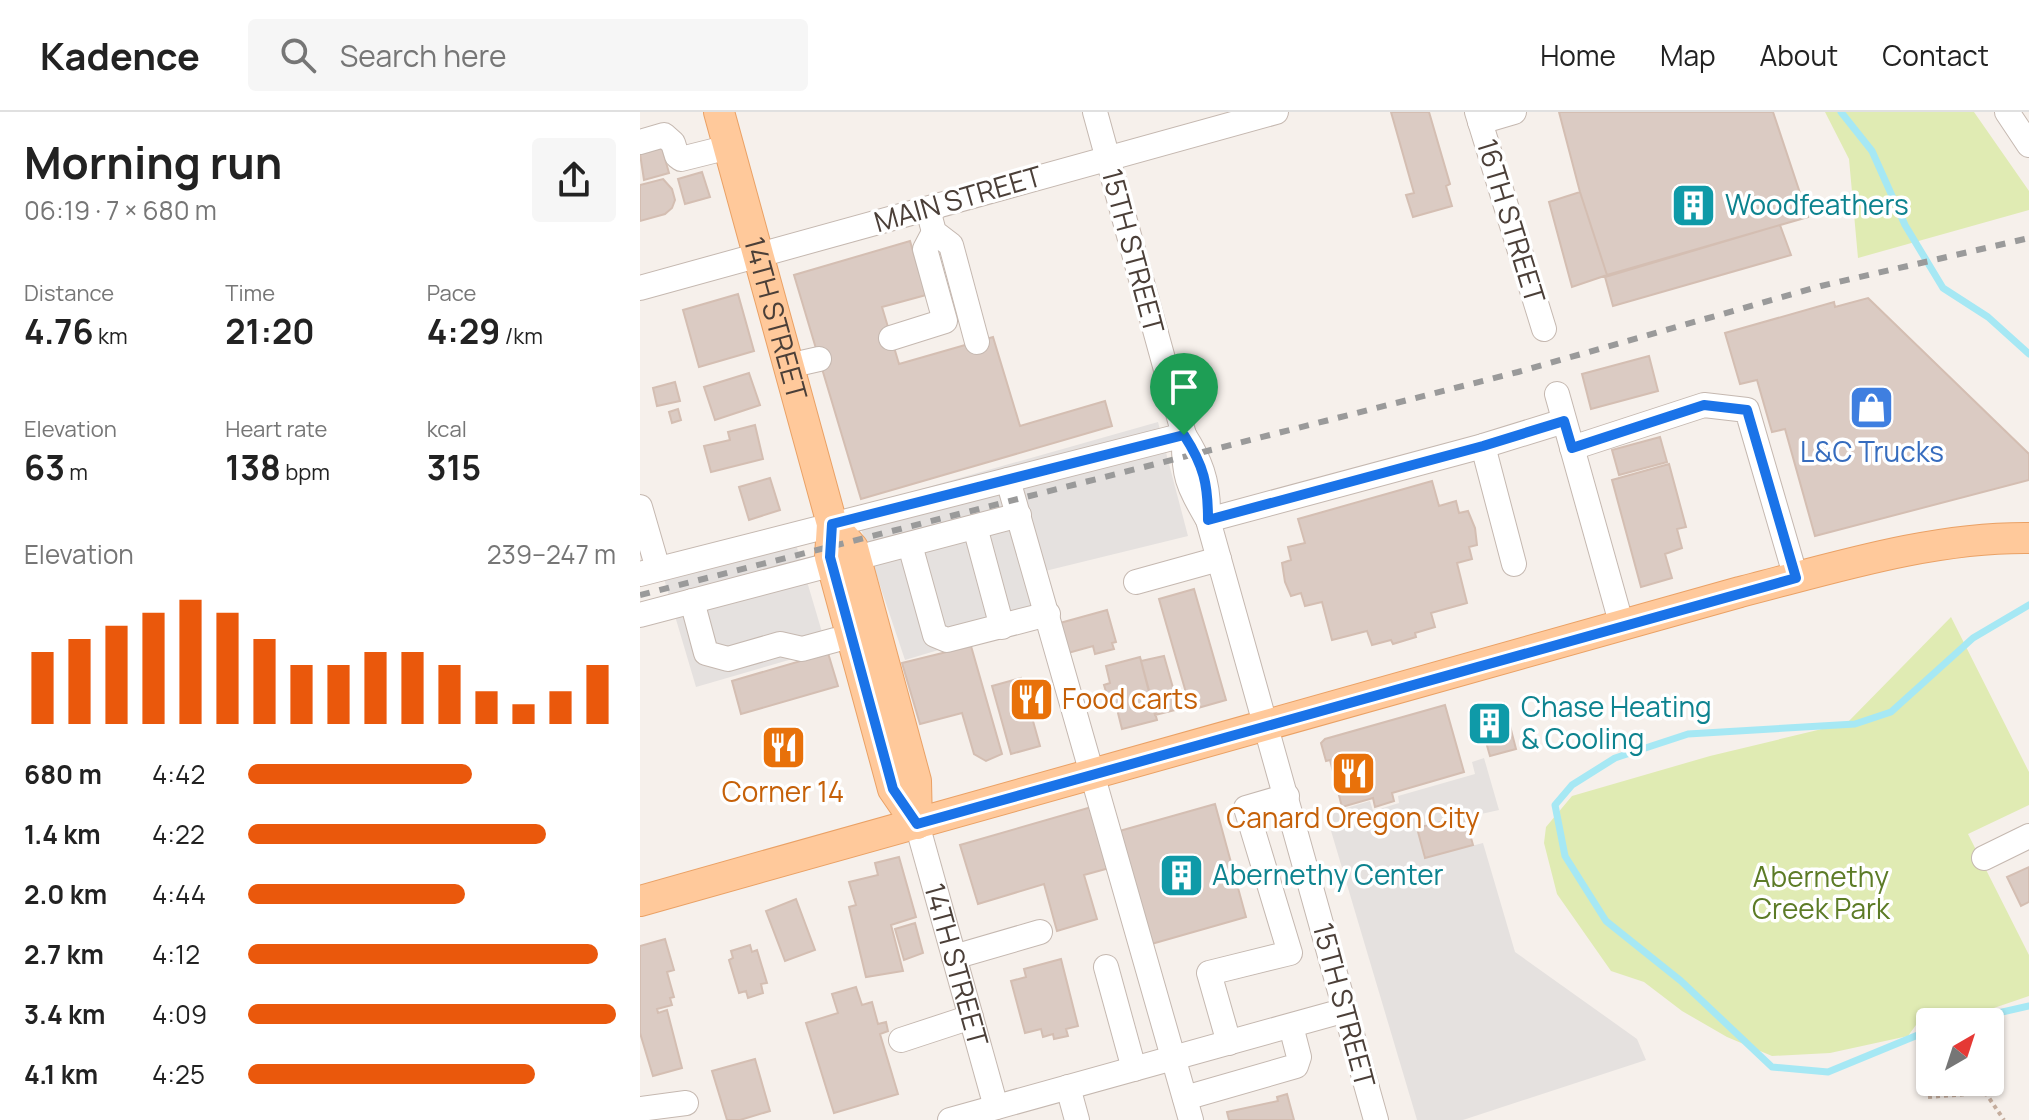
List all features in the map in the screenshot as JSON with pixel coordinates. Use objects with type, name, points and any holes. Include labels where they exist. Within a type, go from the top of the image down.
[{"type":"main road","name":"14TH STREET","points":[[719,112],[832,524],[853,548],[844,562],[916,781],[917,824]]},
{"type":"main road","points":[[640,901],[1796,578],[1922,548],[2029,538]]},
{"type":"street","name":"15TH STREET","points":[[1095,112],[1184,435],[1184,467],[1191,490],[1208,520],[1376,1120]]},
{"type":"street","name":"MAIN STREET","points":[[640,288],[1276,112]]},
{"type":"street","points":[[1478,117],[1514,112]]},
{"type":"street","points":[[2007,112],[2029,145]]},
{"type":"street","name":"16TH STREET","points":[[1478,117],[1544,329]]},
{"type":"street","points":[[640,142],[664,135],[673,143],[681,159],[729,147]]},
{"type":"street","points":[[928,207],[934,232],[951,245],[977,342]]},
{"type":"street","points":[[891,338],[945,321],[925,249],[934,232]]},
{"type":"street","points":[[788,366],[819,359]]},
{"type":"street","points":[[1557,394],[1622,626]]},
{"type":"street","points":[[1572,448],[1704,405],[1747,410],[1796,578]]},
{"type":"street","points":[[1208,520],[1564,421]]},
{"type":"street","points":[[640,507],[649,571],[1184,435]]},
{"type":"street","points":[[1483,446],[1514,564]]},
{"type":"street","points":[[1008,480],[1188,1109],[1296,1066],[1299,1057],[1291,1026]]},
{"type":"street","points":[[640,615],[1019,515]]},
{"type":"street","points":[[975,527],[1002,627]]},
{"type":"street","points":[[910,545],[935,635],[947,640],[1048,614]]},
{"type":"street","points":[[1136,582],[1219,559]]},
{"type":"street","points":[[692,601],[706,653],[728,659],[780,644],[802,649],[835,640]]},
{"type":"street","points":[[1229,1043],[1209,973],[1290,953],[1246,808],[1287,796]]},
{"type":"street","name":"14TH STREET","points":[[917,824],[996,1107]]},
{"type":"street","points":[[1984,858],[2029,836]]},
{"type":"street","points":[[954,957],[1040,932]]},
{"type":"street","points":[[1106,967],[1134,1069]]},
{"type":"street","points":[[950,1120],[1346,1010]]},
{"type":"street","points":[[901,1040],[971,1017]]},
{"type":"street","points":[[1068,1087],[1077,1120]]},
{"type":"street","points":[[640,1109],[686,1103]]},
{"type":"path","points":[[1928,1097],[1982,1093],[1987,1095],[2004,1120]]},
{"type":"green space","points":[[1825,112],[1974,112],[2029,191],[2029,210],[1858,258],[1849,159]]},
{"type":"green space","name":"Abernethy Creek Park","points":[[1951,617],[2029,772],[2029,805],[1968,834],[2029,955],[2029,996],[1994,1008],[1916,1008],[1916,1025],[1908,1036],[1830,1053],[1772,1056],[1727,1037],[1682,1011],[1644,982],[1611,971],[1557,894],[1544,843],[1546,827],[1572,796],[1710,756],[1847,723]]},
{"type":"shaded area","points":[[1158,422],[1188,536],[1037,573],[1049,617],[905,660],[854,508]]},
{"type":"shaded area","points":[[790,524],[827,649],[696,687],[659,562]]},
{"type":"shaded area","points":[[1484,758],[1499,810],[1418,828],[1424,858],[1483,843],[1515,952],[1637,1039],[1646,1060],[1463,1120],[1417,1120],[1326,814],[1370,801],[1373,811],[1399,803],[1398,796],[1475,774],[1472,762]]},
{"type":"building","points":[[1391,112],[1429,112],[1450,184],[1446,186],[1452,206],[1413,217],[1406,195],[1414,193]]},
{"type":"building","name":"Woodfeathers","points":[[1559,112],[1773,112],[1808,217],[1607,275],[1580,192]]},
{"type":"building","points":[[662,148],[669,173],[644,180],[640,154]]},
{"type":"building","points":[[702,172],[710,197],[685,204],[678,179]]},
{"type":"building","points":[[663,179],[672,189],[675,200],[672,208],[665,214],[640,221],[640,185]]},
{"type":"building","points":[[1580,192],[1607,275],[1572,287],[1549,202]]},
{"type":"building","points":[[1780,225],[1791,255],[1613,306],[1605,277]]},
{"type":"building","points":[[910,241],[926,295],[882,307],[899,364],[993,337],[1020,426],[1105,401],[1112,426],[861,499],[794,275]]},
{"type":"building","points":[[738,294],[754,351],[699,367],[683,310]]},
{"type":"building","name":"L&C Trucks","points":[[1868,298],[2029,454],[2029,480],[1815,536],[1785,429],[1772,432],[1757,380],[1740,384],[1725,333],[1834,302],[1835,307]]},
{"type":"building","points":[[1649,356],[1658,391],[1591,409],[1582,374]]},
{"type":"building","points":[[749,373],[760,405],[715,420],[704,387]]},
{"type":"building","points":[[675,382],[680,401],[657,406],[653,388]]},
{"type":"building","points":[[678,409],[681,420],[672,423],[669,412]]},
{"type":"building","points":[[755,425],[763,459],[711,472],[704,446],[730,440],[728,432]]},
{"type":"building","points":[[1660,437],[1667,462],[1619,475],[1612,450]]},
{"type":"building","points":[[1669,464],[1686,527],[1677,529],[1682,548],[1665,554],[1672,578],[1641,587],[1612,480]]},
{"type":"building","points":[[770,478],[780,510],[749,520],[739,487]]},
{"type":"building","points":[[1432,481],[1439,506],[1456,501],[1459,513],[1468,511],[1475,528],[1477,545],[1469,547],[1472,559],[1457,563],[1467,603],[1431,613],[1435,627],[1393,644],[1391,640],[1372,645],[1367,631],[1332,640],[1322,602],[1305,606],[1301,593],[1291,596],[1285,582],[1282,563],[1291,560],[1288,547],[1305,543],[1298,519]]},
{"type":"building","points":[[1194,589],[1226,700],[1191,710],[1159,599]]},
{"type":"building","points":[[1107,610],[1116,642],[1112,643],[1114,649],[1095,654],[1093,646],[1068,653],[1060,623]]},
{"type":"building","points":[[971,646],[1002,754],[986,761],[974,754],[962,713],[920,724],[902,663]]},
{"type":"building","name":"Corner 14","points":[[828,653],[838,686],[741,714],[732,681]]},
{"type":"building","points":[[1164,656],[1179,709],[1155,715],[1141,661]]},
{"type":"building","points":[[1140,657],[1157,720],[1122,729],[1113,693],[1107,695],[1104,685],[1110,683],[1106,666]]},
{"type":"building","points":[[1021,678],[1040,746],[1011,754],[992,686]]},
{"type":"building","name":"Chase Heating & Cooling","points":[[1504,703],[1516,749],[1490,756],[1484,735],[1475,737],[1469,712]]},
{"type":"building","points":[[1445,705],[1464,772],[1392,793],[1394,801],[1375,807],[1373,798],[1342,807],[1330,760],[1326,761],[1321,743],[1325,739]]},
{"type":"building","name":"Abernethy Center","points":[[1215,804],[1246,917],[1148,945],[1116,832]]},
{"type":"building","points":[[1095,806],[1113,867],[1084,875],[1097,919],[1057,931],[1044,884],[978,904],[960,845]]},
{"type":"building","points":[[1465,816],[1473,845],[1425,858],[1417,828]]},
{"type":"building","points":[[899,857],[916,917],[891,925],[903,971],[866,977],[849,907],[856,905],[849,882],[878,875],[875,863]]},
{"type":"building","points":[[2029,867],[2029,902],[2021,906],[2007,877]]},
{"type":"building","points":[[796,899],[815,950],[785,961],[766,911]]},
{"type":"building","points":[[915,923],[923,953],[904,960],[895,929]]},
{"type":"building","points":[[665,939],[674,970],[667,972],[674,997],[670,998],[672,1005],[657,1009],[658,1013],[667,1010],[682,1068],[653,1076],[640,1033],[640,946]]},
{"type":"building","points":[[750,945],[752,952],[757,950],[767,983],[761,984],[763,993],[748,998],[746,991],[739,993],[729,960],[733,958],[731,951]]},
{"type":"building","points":[[1061,959],[1078,1026],[1066,1029],[1068,1036],[1054,1039],[1053,1034],[1043,1037],[1041,1029],[1025,1033],[1011,981],[1026,977],[1024,969]]},
{"type":"building","points":[[856,987],[862,1005],[872,1002],[878,1024],[886,1022],[888,1031],[880,1034],[898,1094],[834,1113],[806,1023],[838,1013],[832,994]]},
{"type":"building","points":[[755,1059],[770,1111],[740,1120],[727,1120],[712,1071]]},
{"type":"building","points":[[1287,1094],[1294,1120],[1229,1120],[1227,1112],[1278,1101],[1277,1097]]},
{"type":"waterway","points":[[1841,112],[1872,151],[1905,225],[1943,288],[1988,317],[2029,354]]},
{"type":"waterway","points":[[1916,1036],[1828,1072],[1772,1067],[1681,981],[1606,921],[1565,856],[1555,805],[1572,785],[1615,758],[1688,734],[1855,724],[1891,712],[1973,638],[2029,605]]},
{"type":"waterway","points":[[2004,1012],[2029,1006]]},
{"type":"railway","points":[[640,595],[1518,372],[1821,286],[2029,238]]},
{"type":"place","name":"Woodfeathers","points":[[1694,205]]},
{"type":"place","name":"L&C Trucks","points":[[1872,407]]},
{"type":"place","name":"Food carts","points":[[1031,699]]},
{"type":"place","name":"Chase Heating & Cooling","points":[[1490,723]]},
{"type":"place","name":"Corner 14","points":[[783,747]]},
{"type":"place","name":"Canard Oregon City","points":[[1353,773]]},
{"type":"place","name":"Abernethy Center","points":[[1181,875]]},
{"type":"route","points":[[1704,405],[1747,410],[1796,578],[917,824],[893,789],[830,557],[832,524],[1184,435],[1200,460],[1208,489],[1208,520],[1564,421],[1572,448],[1704,405]]}]
